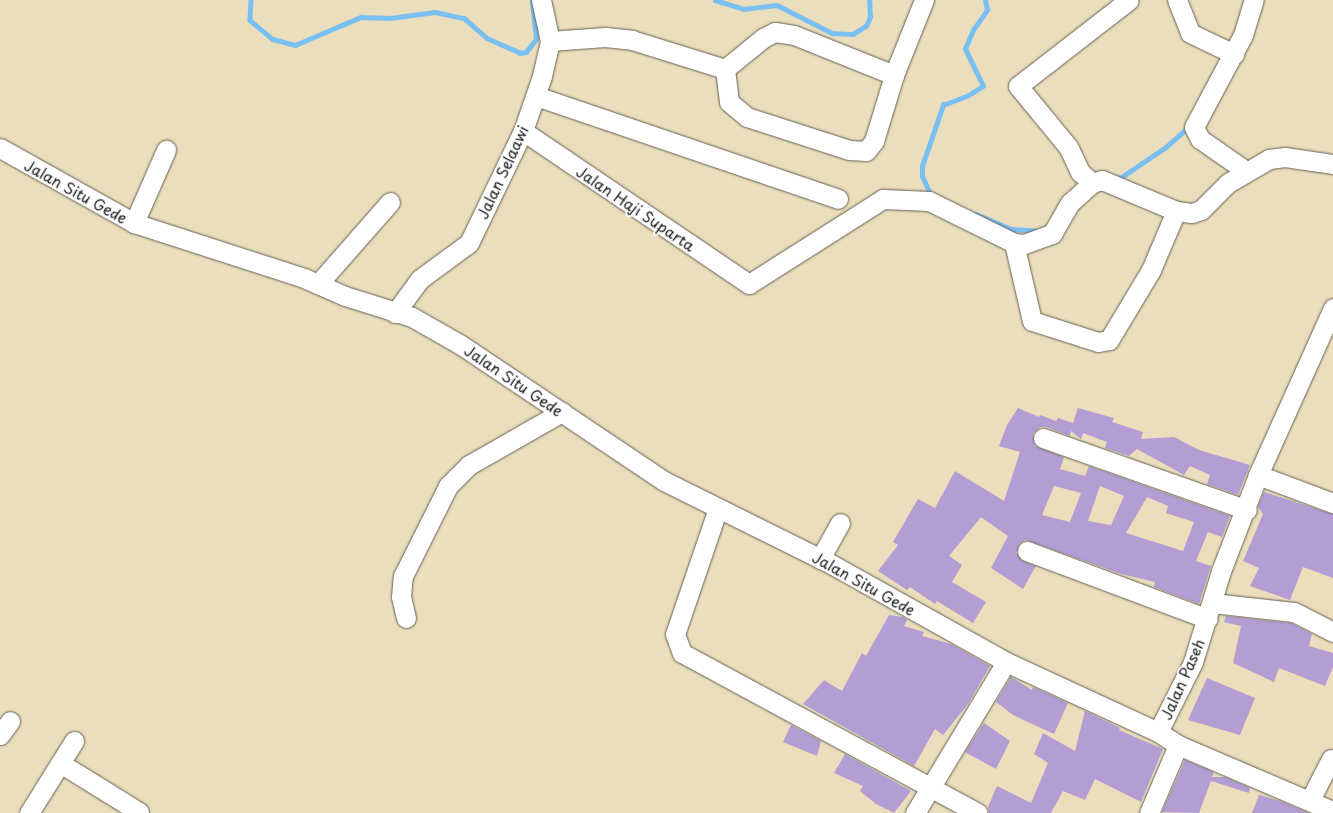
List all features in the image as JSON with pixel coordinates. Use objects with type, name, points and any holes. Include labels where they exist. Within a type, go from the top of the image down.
[{"type":"street","points":[[725,69],[729,102],[747,117],[849,150],[866,151],[874,141],[894,75],[924,0]]},
{"type":"street","points":[[1088,180],[1069,148],[1018,86],[1129,0]]},
{"type":"street","points":[[1177,0],[1190,33],[1229,52]]},
{"type":"street","points":[[1246,171],[1200,139],[1195,131],[1254,0]]},
{"type":"street","name":"Jalan Selaawi","points":[[395,313],[420,279],[469,243],[523,131],[536,96],[550,40],[542,7]]},
{"type":"street","points":[[725,69],[763,38],[775,32],[794,34],[894,75]]},
{"type":"street","points":[[550,40],[605,37],[632,40],[725,69]]},
{"type":"street","points":[[536,96],[838,199]]},
{"type":"street","name":"Jalan Haji Suparta","points":[[523,131],[748,284],[883,200],[929,201],[1014,243]]},
{"type":"street","name":"Jalan Situ Gede","points":[[0,148],[134,223],[318,284],[395,313],[412,317],[461,345],[664,481],[820,559],[1006,662]]},
{"type":"street","points":[[134,223],[166,150]]},
{"type":"street","points":[[1088,180],[1111,181],[1176,211],[1192,213],[1201,210],[1228,183],[1268,159],[1285,157],[1333,164]]},
{"type":"street","points":[[1088,180],[1070,203],[1052,234],[1034,242],[1014,243],[1032,321],[1098,342],[1109,340],[1151,270],[1176,211]]},
{"type":"street","points":[[318,284],[390,202]]},
{"type":"street","name":"Jalan Paseh","points":[[1006,662],[1158,732],[1192,662],[1222,571],[1247,510],[1258,475],[1333,308]]},
{"type":"street","points":[[406,618],[401,597],[403,576],[448,486],[469,466],[562,412]]},
{"type":"street","points":[[1042,438],[1247,510]]},
{"type":"street","points":[[1258,475],[1333,502]]},
{"type":"street","points":[[718,508],[675,634],[678,648],[702,666],[931,785],[978,813]]},
{"type":"street","points":[[820,559],[840,523]]},
{"type":"street","points":[[1027,551],[1210,611],[1294,612],[1333,632]]},
{"type":"street","points":[[915,813],[1006,662]]},
{"type":"street","points":[[1158,732],[1178,745],[1333,810]]},
{"type":"street","points":[[29,813],[74,740]]},
{"type":"street","points":[[1148,813],[1178,745]]},
{"type":"street","points":[[1310,800],[1331,758]]},
{"type":"street","points":[[60,764],[139,812]]},
{"type":"building","points":[[1018,408],[1039,417],[1040,415],[1056,421],[1058,418],[1073,423],[1078,408],[1114,418],[1112,422],[1143,432],[1141,439],[1174,437],[1199,450],[1250,465],[1238,495],[1207,484],[1210,475],[1190,466],[1184,475],[1137,449],[1129,456],[1105,448],[1107,442],[1083,433],[1081,439],[1071,431],[1070,436],[1046,427],[1040,427],[1033,434],[1035,446],[1064,457],[1060,469],[1085,476],[1089,466],[1230,516],[1222,537],[1208,532],[1196,561],[1211,566],[1199,604],[1154,587],[1155,582],[1121,574],[1026,540],[1020,543],[1016,553],[1023,561],[1036,566],[1023,589],[991,568],[1008,536],[981,517],[949,556],[962,565],[952,582],[986,602],[973,623],[937,601],[935,604],[910,587],[907,590],[878,571],[898,545],[893,542],[918,499],[935,508],[955,471],[1004,501],[1020,452],[999,446],[1007,425]],"holes":[[[1054,486],[1081,493],[1070,522],[1042,515]],[[1100,486],[1124,496],[1111,525],[1088,521]],[[1147,497],[1168,506],[1166,513],[1194,522],[1183,551],[1126,533]]]},
{"type":"building","points":[[1264,492],[1333,514],[1333,578],[1303,567],[1290,600],[1250,586],[1259,568],[1243,561],[1263,514],[1258,507]]},
{"type":"building","points":[[889,615],[903,617],[907,620],[904,626],[924,632],[922,636],[951,644],[990,666],[968,704],[943,735],[935,729],[914,766],[803,704],[824,680],[842,691],[862,653],[866,656]]},
{"type":"building","points":[[1226,616],[1291,623],[1312,634],[1309,646],[1333,653],[1333,667],[1325,686],[1279,668],[1274,682],[1233,663],[1241,626],[1224,622]]},
{"type":"building","points":[[1011,677],[1032,690],[1033,687],[1068,703],[1054,734],[1013,715],[996,702]]},
{"type":"building","points":[[1207,678],[1255,698],[1240,735],[1188,720]]},
{"type":"building","points":[[1085,711],[1120,728],[1119,730],[1163,749],[1141,802],[1095,779],[1085,800],[1063,791],[1051,813],[989,813],[988,807],[997,786],[1031,803],[1048,763],[1034,754],[1043,733],[1075,751]]},
{"type":"building","points":[[984,723],[1010,741],[996,769],[965,752]]},
{"type":"building","points":[[791,725],[821,741],[817,756],[783,742]]},
{"type":"building","points":[[845,754],[911,791],[894,813],[876,804],[860,791],[863,786],[834,773]]},
{"type":"building","points":[[1185,760],[1214,772],[1212,777],[1225,777],[1250,788],[1249,793],[1211,781],[1199,813],[1162,812]]},
{"type":"building","points":[[1259,795],[1280,801],[1309,813],[1252,813]]},
{"type":"waterway","points":[[251,0],[250,20],[273,39],[295,45],[361,17],[390,18],[435,12],[464,18],[487,38],[520,53],[526,52],[536,39],[532,0]]},
{"type":"waterway","points":[[715,0],[744,9],[777,5],[832,33],[853,34],[866,26],[870,17],[869,0]]},
{"type":"waterway","points":[[930,194],[922,176],[922,166],[943,105],[967,96],[983,86],[965,49],[973,30],[987,10],[985,0]]},
{"type":"waterway","points":[[1115,177],[1120,178],[1166,147],[1189,126]]},
{"type":"waterway","points":[[976,214],[1011,229],[1037,231]]}]
